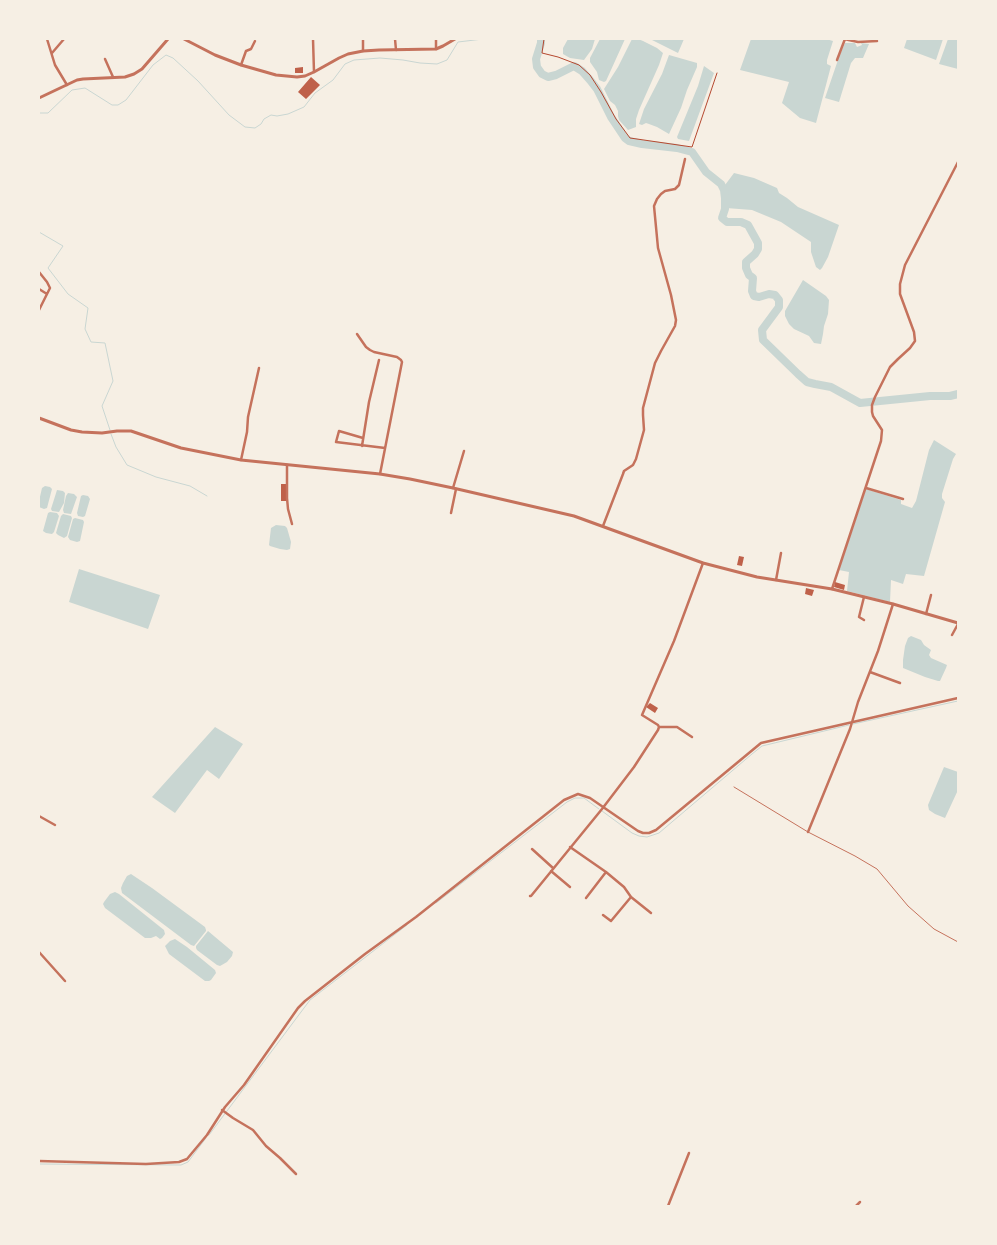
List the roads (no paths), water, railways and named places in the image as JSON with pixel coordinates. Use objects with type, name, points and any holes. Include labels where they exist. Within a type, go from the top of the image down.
[{"type":"street","points":[[47,39],[55,65],[67,85]]},
{"type":"street","points":[[52,53],[64,39]]},
{"type":"street","points":[[39,98],[83,79],[125,78],[134,74],[142,69],[168,39]]},
{"type":"street","points":[[184,39],[215,55],[242,65],[276,75],[297,77],[306,76],[348,54],[436,49],[455,39]]},
{"type":"street","points":[[313,39],[314,72]]},
{"type":"street","points":[[363,39],[363,52]]},
{"type":"street","points":[[396,39],[396,50]]},
{"type":"street","points":[[436,39],[436,49]]},
{"type":"street","points":[[837,60],[844,39],[858,42],[877,41]]},
{"type":"street","points":[[242,65],[246,51],[250,49],[255,41]]},
{"type":"street","points":[[105,59],[113,79]]},
{"type":"street","points":[[603,526],[624,471],[633,465],[636,459],[644,430],[643,414],[655,364],[676,326],[671,295],[658,248],[654,206],[661,194],[675,189],[679,185],[685,159]]},
{"type":"street","points":[[832,589],[883,434],[872,412],[872,405],[890,367],[914,343],[914,332],[900,294],[900,284],[905,265],[958,162]]},
{"type":"street","points":[[39,272],[49,286],[49,290],[39,310]]},
{"type":"street","points":[[39,289],[47,294]]},
{"type":"street","points":[[357,334],[370,350],[402,360],[380,474]]},
{"type":"street","points":[[362,446],[369,402],[379,360]]},
{"type":"street","points":[[240,460],[258,368]]},
{"type":"street","points":[[39,418],[71,430],[92,432],[131,431],[181,448],[240,460],[380,474],[410,479],[574,516],[703,563],[757,577],[832,589],[893,604],[958,624],[952,636]]},
{"type":"street","points":[[363,438],[339,431],[336,442],[385,448]]},
{"type":"street","points":[[451,513],[464,451]]},
{"type":"street","points":[[287,465],[287,498],[292,524]]},
{"type":"street","points":[[865,487],[903,499]]},
{"type":"street","points":[[776,580],[781,553]]},
{"type":"street","points":[[692,737],[677,727],[659,727],[642,715],[674,641],[703,563]]},
{"type":"street","points":[[926,614],[931,595]]},
{"type":"street","points":[[864,597],[859,617],[864,620]]},
{"type":"street","points":[[808,832],[850,728],[893,604]]},
{"type":"street","points":[[870,672],[900,683]]},
{"type":"street","points":[[39,1161],[146,1164],[183,1161],[190,1156],[214,1126],[298,1008],[312,995],[416,917],[564,800],[578,794],[590,798],[638,831],[649,833],[656,830],[761,743],[958,698]]},
{"type":"street","points":[[530,896],[634,767],[659,727]]},
{"type":"street","points":[[39,816],[56,825]]},
{"type":"street","points":[[570,847],[606,872],[631,897],[651,913]]},
{"type":"street","points":[[532,848],[570,887]]},
{"type":"street","points":[[586,898],[606,872]]},
{"type":"street","points":[[603,915],[610,921],[631,897]]},
{"type":"street","points":[[39,952],[65,981]]},
{"type":"street","points":[[224,1111],[253,1130],[266,1146],[296,1174]]},
{"type":"street","points":[[668,1206],[689,1153]]},
{"type":"street","points":[[856,1206],[860,1202]]},
{"type":"lane","points":[[734,787],[808,832],[877,869],[908,906],[934,929],[958,942]]},
{"type":"waterway","points":[[39,113],[48,113],[72,90],[85,88],[112,105],[118,105],[126,100],[153,65],[166,55],[173,58],[198,81],[229,115],[245,127],[255,128],[271,115],[288,114],[304,107],[315,93],[333,80],[345,64],[354,60],[380,58],[437,64],[447,60],[458,42],[483,39]]},
{"type":"waterway","points":[[541,39],[536,59],[537,67],[542,74],[548,77],[574,66],[582,71],[597,89],[611,117],[625,138],[642,144],[677,148],[692,152],[706,172],[721,184],[725,198],[725,209],[722,218],[727,222],[741,222],[748,225],[758,243],[758,249],[755,254],[746,262],[749,275],[753,278],[752,291],[754,296],[759,297],[769,294],[775,295],[779,300],[779,307],[762,330],[763,340],[807,382],[831,387],[860,403],[958,394]]},
{"type":"waterway","points":[[39,232],[63,246],[48,268],[68,294],[88,308],[85,329],[91,342],[105,343],[113,381],[102,406],[110,430]]},
{"type":"waterway","points":[[111,434],[116,447],[127,465],[156,477],[190,486],[207,496]]},
{"type":"waterway","points":[[853,724],[958,701]]},
{"type":"waterway","points":[[602,811],[639,836],[647,837],[659,833],[762,746],[849,725]]},
{"type":"waterway","points":[[436,903],[567,802],[575,798],[584,798],[599,809]]},
{"type":"waterway","points":[[209,1135],[310,1000],[407,925]]},
{"type":"waterway","points":[[39,1164],[181,1165],[188,1162],[206,1138]]}]
